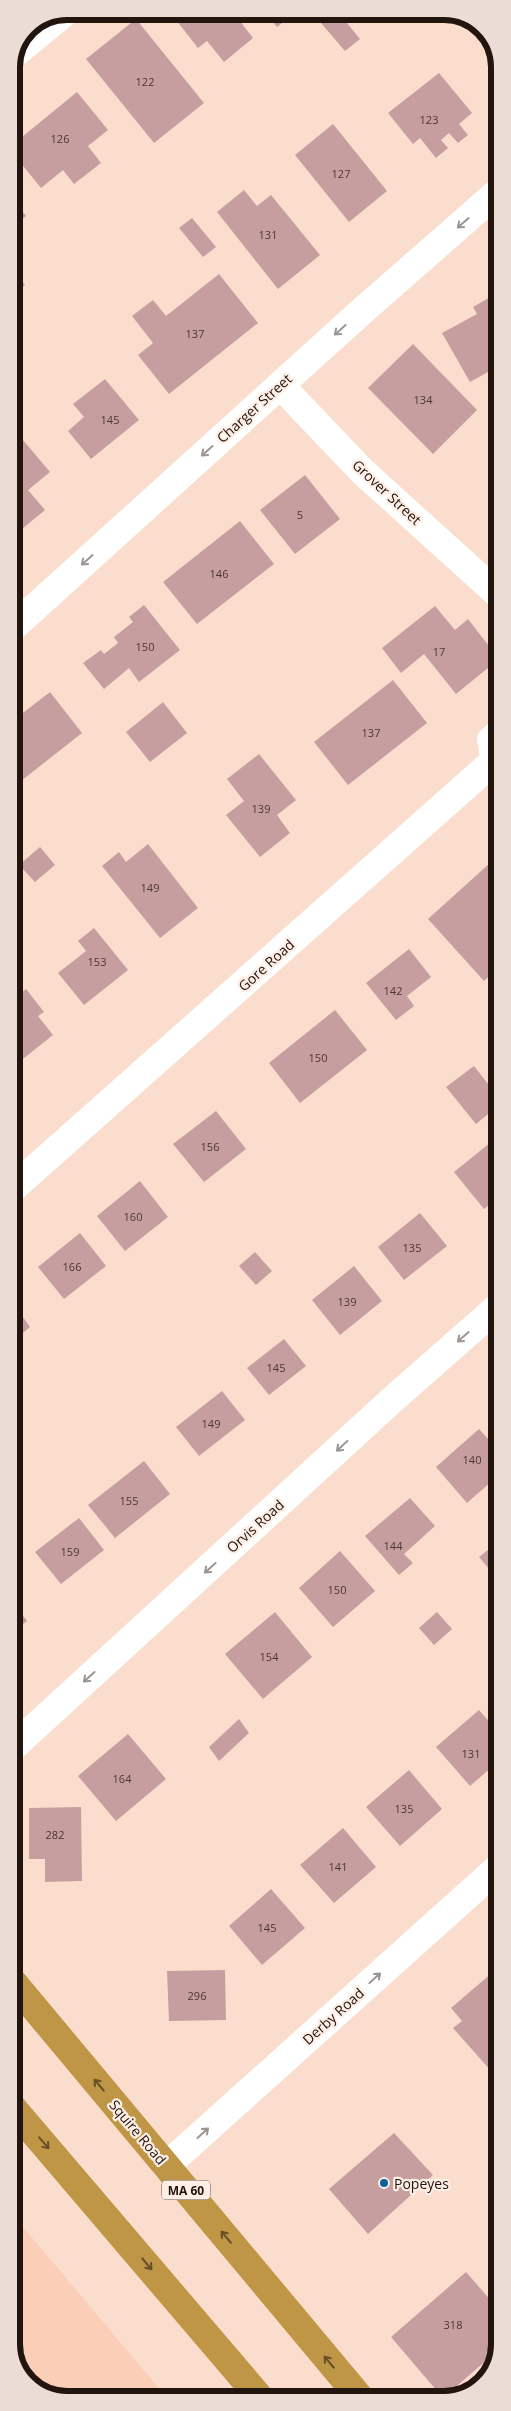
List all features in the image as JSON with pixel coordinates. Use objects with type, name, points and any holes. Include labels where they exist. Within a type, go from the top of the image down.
[{"type":"highway","name":"Squire Road","points":[[20,1991],[354,2391]]},
{"type":"highway","points":[[20,2115],[254,2391]]},
{"type":"street","points":[[26,46],[54,22]]},
{"type":"street","name":"Charger Street","points":[[20,621],[280,385],[491,198]]},
{"type":"street","name":"Grover Street","points":[[280,385],[363,472],[491,588]]},
{"type":"street","name":"Gore Road","points":[[20,1182],[491,764]]},
{"type":"street","name":"Orvis Road","points":[[20,1741],[392,1400],[491,1313]]},
{"type":"street","name":"Derby Road","points":[[166,2166],[491,1874]]},
{"type":"shaded area","points":[[20,2223],[161,2391],[64,2391],[41,2383],[30,2373],[20,2350]]},
{"type":"building","points":[[137,20],[204,103],[154,143],[86,59]]},
{"type":"building","points":[[176,20],[239,20],[253,38],[224,62],[207,41],[198,48]]},
{"type":"building","points":[[271,20],[286,20],[277,27]]},
{"type":"building","points":[[325,20],[345,20],[360,39],[345,51],[321,23]]},
{"type":"building","points":[[439,73],[472,113],[459,124],[468,135],[458,143],[449,133],[441,140],[448,148],[436,158],[420,138],[413,144],[388,113]]},
{"type":"building","points":[[77,92],[108,130],[88,146],[101,163],[74,184],[63,170],[41,188],[20,162],[20,139]]},
{"type":"building","points":[[333,124],[387,191],[349,222],[295,155]]},
{"type":"building","points":[[244,190],[257,206],[271,195],[320,255],[278,289],[217,212]]},
{"type":"building","points":[[20,208],[26,216],[20,221]]},
{"type":"building","points":[[192,218],[216,247],[203,257],[179,228]]},
{"type":"building","points":[[219,274],[258,323],[169,394],[138,355],[153,343],[132,316],[153,300],[166,316]]},
{"type":"building","points":[[20,279],[25,285],[20,289]]},
{"type":"building","points":[[491,297],[491,370],[470,382],[442,333],[477,314],[473,307]]},
{"type":"building","points":[[413,344],[477,410],[433,454],[368,388]]},
{"type":"building","points":[[105,379],[139,420],[91,459],[68,431],[84,417],[73,404]]},
{"type":"building","points":[[23,440],[50,472],[28,490],[45,510],[20,531],[20,442]]},
{"type":"building","points":[[305,475],[340,519],[295,554],[260,510]]},
{"type":"building","points":[[240,521],[274,564],[197,624],[163,582]]},
{"type":"building","points":[[144,605],[180,650],[139,682],[129,668],[104,689],[83,663],[101,650],[104,654],[118,643],[114,637],[133,622],[129,617]]},
{"type":"building","points":[[435,606],[455,630],[468,619],[491,649],[491,666],[456,694],[424,654],[401,673],[382,648]]},
{"type":"building","points":[[393,680],[427,723],[348,785],[314,742]]},
{"type":"building","points":[[50,692],[82,733],[21,781],[20,780],[20,715]]},
{"type":"building","points":[[163,702],[187,733],[150,762],[126,732]]},
{"type":"building","points":[[259,754],[296,800],[277,815],[290,833],[260,857],[226,815],[244,801],[227,779]]},
{"type":"building","points":[[148,844],[198,908],[160,938],[102,866],[119,852],[126,862]]},
{"type":"building","points":[[40,847],[55,865],[35,882],[20,864]]},
{"type":"building","points":[[490,863],[491,974],[484,981],[428,919]]},
{"type":"building","points":[[94,928],[128,970],[84,1005],[58,973],[86,951],[78,941]]},
{"type":"building","points":[[409,949],[431,977],[407,996],[414,1006],[396,1020],[366,983]]},
{"type":"building","points":[[26,989],[44,1012],[38,1016],[53,1035],[20,1061],[20,994]]},
{"type":"building","points":[[335,1010],[367,1050],[300,1103],[269,1063]]},
{"type":"building","points":[[474,1066],[491,1088],[491,1112],[476,1124],[446,1087]]},
{"type":"building","points":[[216,1111],[246,1149],[204,1182],[173,1144]]},
{"type":"building","points":[[491,1142],[491,1203],[484,1209],[454,1172]]},
{"type":"building","points":[[140,1181],[168,1217],[125,1251],[97,1216]]},
{"type":"building","points":[[420,1213],[447,1246],[404,1280],[378,1247]]},
{"type":"building","points":[[80,1233],[106,1266],[64,1299],[38,1267]]},
{"type":"building","points":[[255,1252],[272,1271],[256,1285],[239,1266]]},
{"type":"building","points":[[354,1266],[382,1301],[340,1335],[312,1300]]},
{"type":"building","points":[[20,1313],[30,1327],[20,1335]]},
{"type":"building","points":[[284,1339],[306,1366],[269,1395],[247,1368]]},
{"type":"building","points":[[222,1391],[245,1420],[199,1456],[176,1427]]},
{"type":"building","points":[[479,1429],[491,1442],[491,1482],[467,1503],[436,1467]]},
{"type":"building","points":[[144,1461],[170,1494],[115,1538],[88,1505]]},
{"type":"building","points":[[410,1498],[435,1526],[404,1554],[413,1563],[399,1575],[365,1536]]},
{"type":"building","points":[[79,1518],[104,1550],[61,1584],[35,1552]]},
{"type":"building","points":[[491,1548],[491,1571],[479,1557]]},
{"type":"building","points":[[340,1551],[375,1591],[333,1627],[299,1588]]},
{"type":"building","points":[[20,1612],[27,1621],[20,1627]]},
{"type":"building","points":[[275,1612],[312,1657],[263,1699],[225,1654]]},
{"type":"building","points":[[437,1612],[452,1629],[434,1645],[419,1628]]},
{"type":"building","points":[[479,1710],[491,1724],[491,1768],[470,1786],[436,1747]]},
{"type":"building","points":[[239,1719],[249,1733],[219,1761],[209,1747]]},
{"type":"building","points":[[128,1734],[166,1779],[116,1821],[78,1776]]},
{"type":"building","points":[[409,1770],[442,1809],[400,1846],[366,1807]]},
{"type":"building","points":[[81,1807],[82,1881],[45,1882],[45,1859],[29,1859],[29,1808]]},
{"type":"building","points":[[343,1828],[376,1867],[334,1903],[300,1865]]},
{"type":"building","points":[[271,1889],[305,1928],[262,1965],[229,1926]]},
{"type":"building","points":[[225,1970],[226,2020],[169,2021],[167,1971]]},
{"type":"building","points":[[491,1974],[491,2071],[453,2028],[462,2021],[451,2008]]},
{"type":"building","points":[[394,2133],[433,2175],[368,2234],[329,2189]]},
{"type":"building","points":[[466,2272],[491,2301],[491,2344],[488,2359],[451,2391],[437,2391],[391,2337]]},
{"type":"place","name":"Popeyes","points":[[384,2183]]}]
